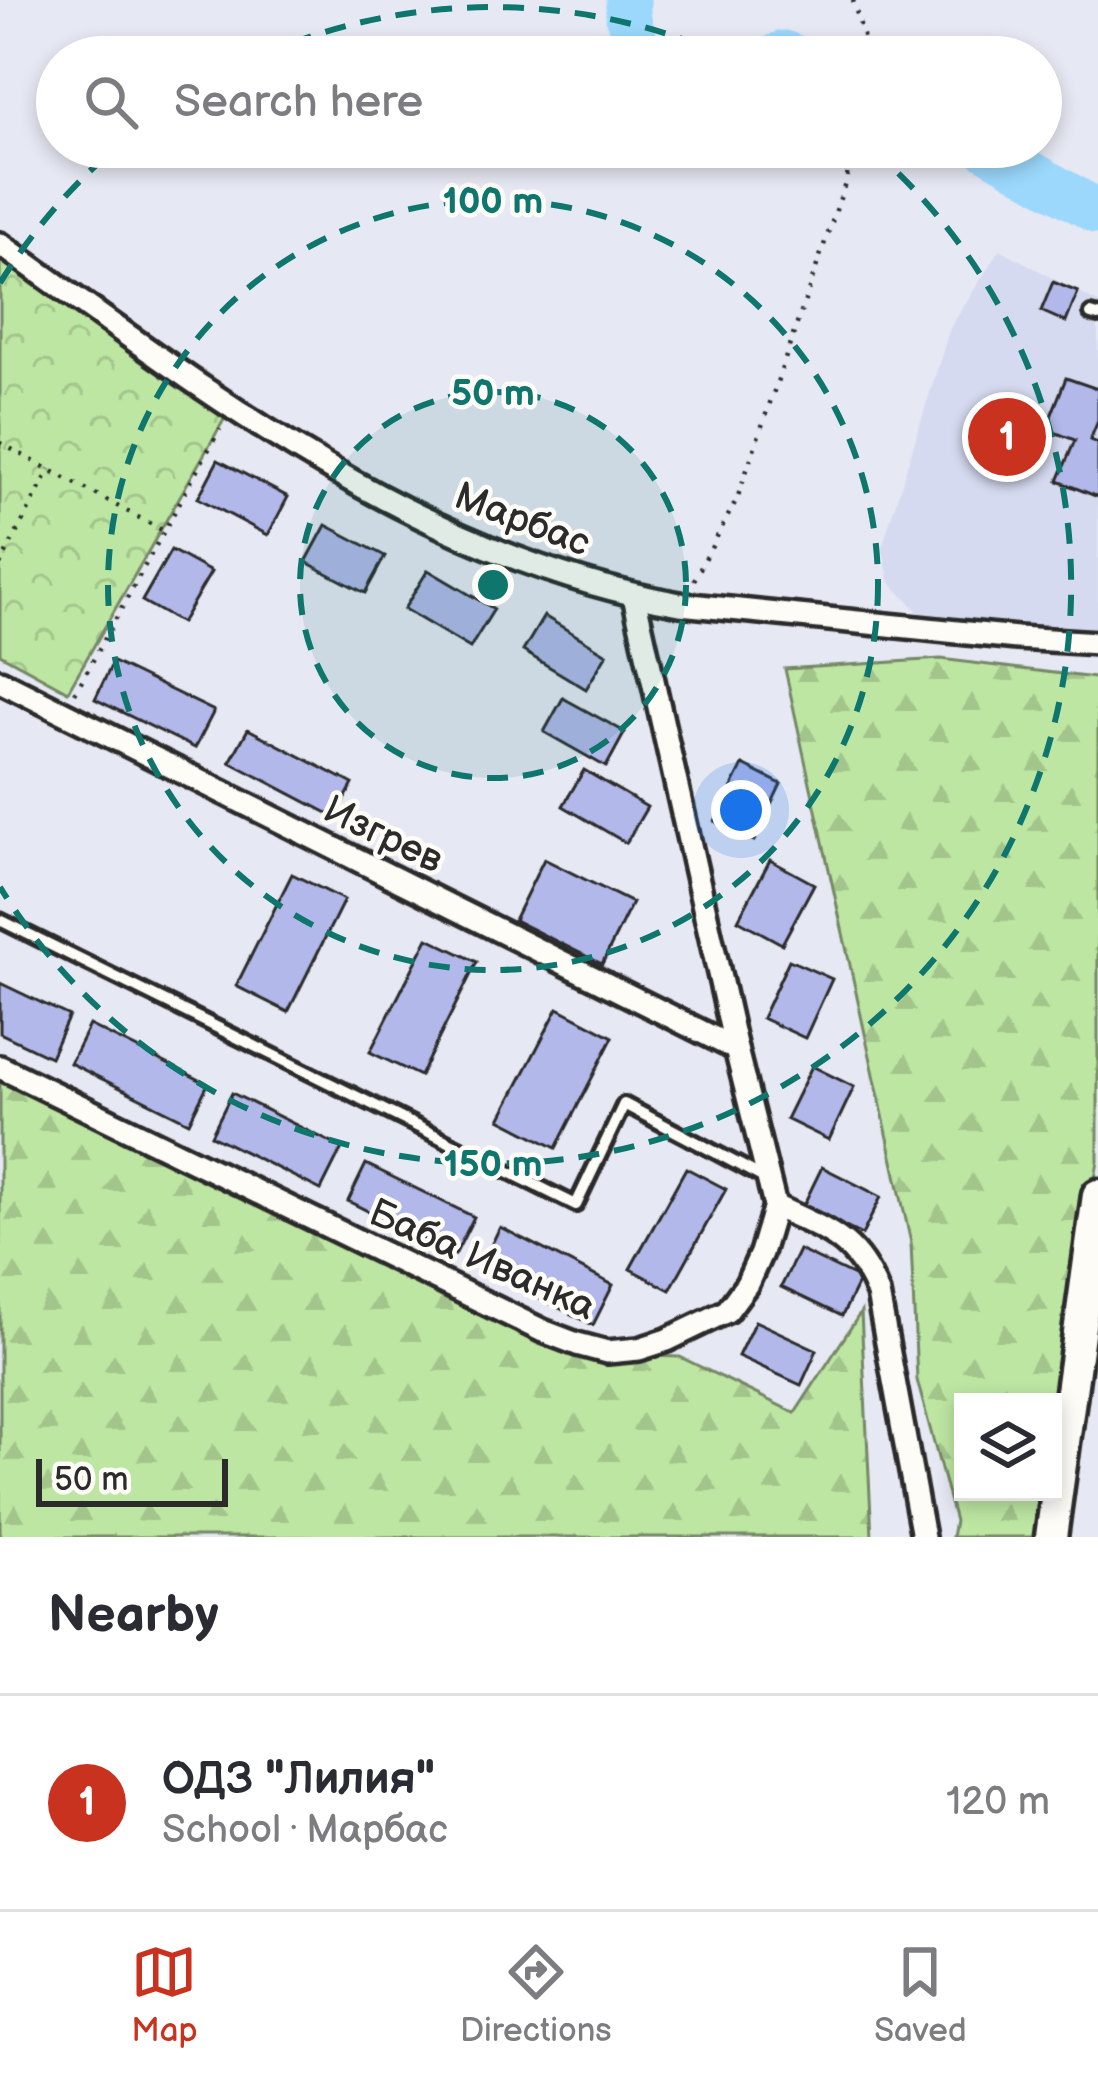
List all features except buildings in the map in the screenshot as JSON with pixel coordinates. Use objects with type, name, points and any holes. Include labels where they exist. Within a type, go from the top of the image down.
[{"type":"street","name":"Марбас","points":[[0,244],[231,409],[356,485],[538,567],[634,596],[680,604],[1098,643]]},
{"type":"street","points":[[634,596],[775,1206],[829,1232],[868,1268],[878,1294],[923,1537]]},
{"type":"street","name":"Изгрев","points":[[2,687],[736,1049]]},
{"type":"street","name":"Баба Иванка","points":[[0,1067],[543,1331],[607,1352],[668,1340],[727,1312],[748,1284],[775,1206]]},
{"type":"street","points":[[1051,1537],[1098,1195]]},
{"type":"lane","points":[[0,920],[576,1204],[624,1104],[769,1181]]},
{"type":"path","points":[[853,0],[863,36]]},
{"type":"path","points":[[680,604],[737,499],[848,168]]},
{"type":"path","points":[[64,714],[231,409]]},
{"type":"path","points":[[0,443],[162,530]]},
{"type":"path","points":[[0,565],[50,469]]},
{"type":"shaded area","points":[[1000,249],[1098,303],[1098,629],[921,615],[890,582],[882,547],[950,328]]},
{"type":"green space","points":[[3,257],[229,411],[68,691],[0,654]]},
{"type":"green space","points":[[941,659],[1098,681],[1098,1161],[1058,1393],[954,1393],[954,1501],[1040,1501],[1034,1537],[952,1537],[955,1521],[917,1380],[911,1243],[785,669]]},
{"type":"green space","points":[[0,1079],[588,1354],[680,1357],[795,1413],[861,1312],[872,1537],[0,1537]]},
{"type":"waterway","points":[[628,0],[634,36]]},
{"type":"waterway","points":[[1022,168],[1098,212]]},
{"type":"place","name":"ОДЗ \"Лилия\"","points":[[1007,437]]}]
